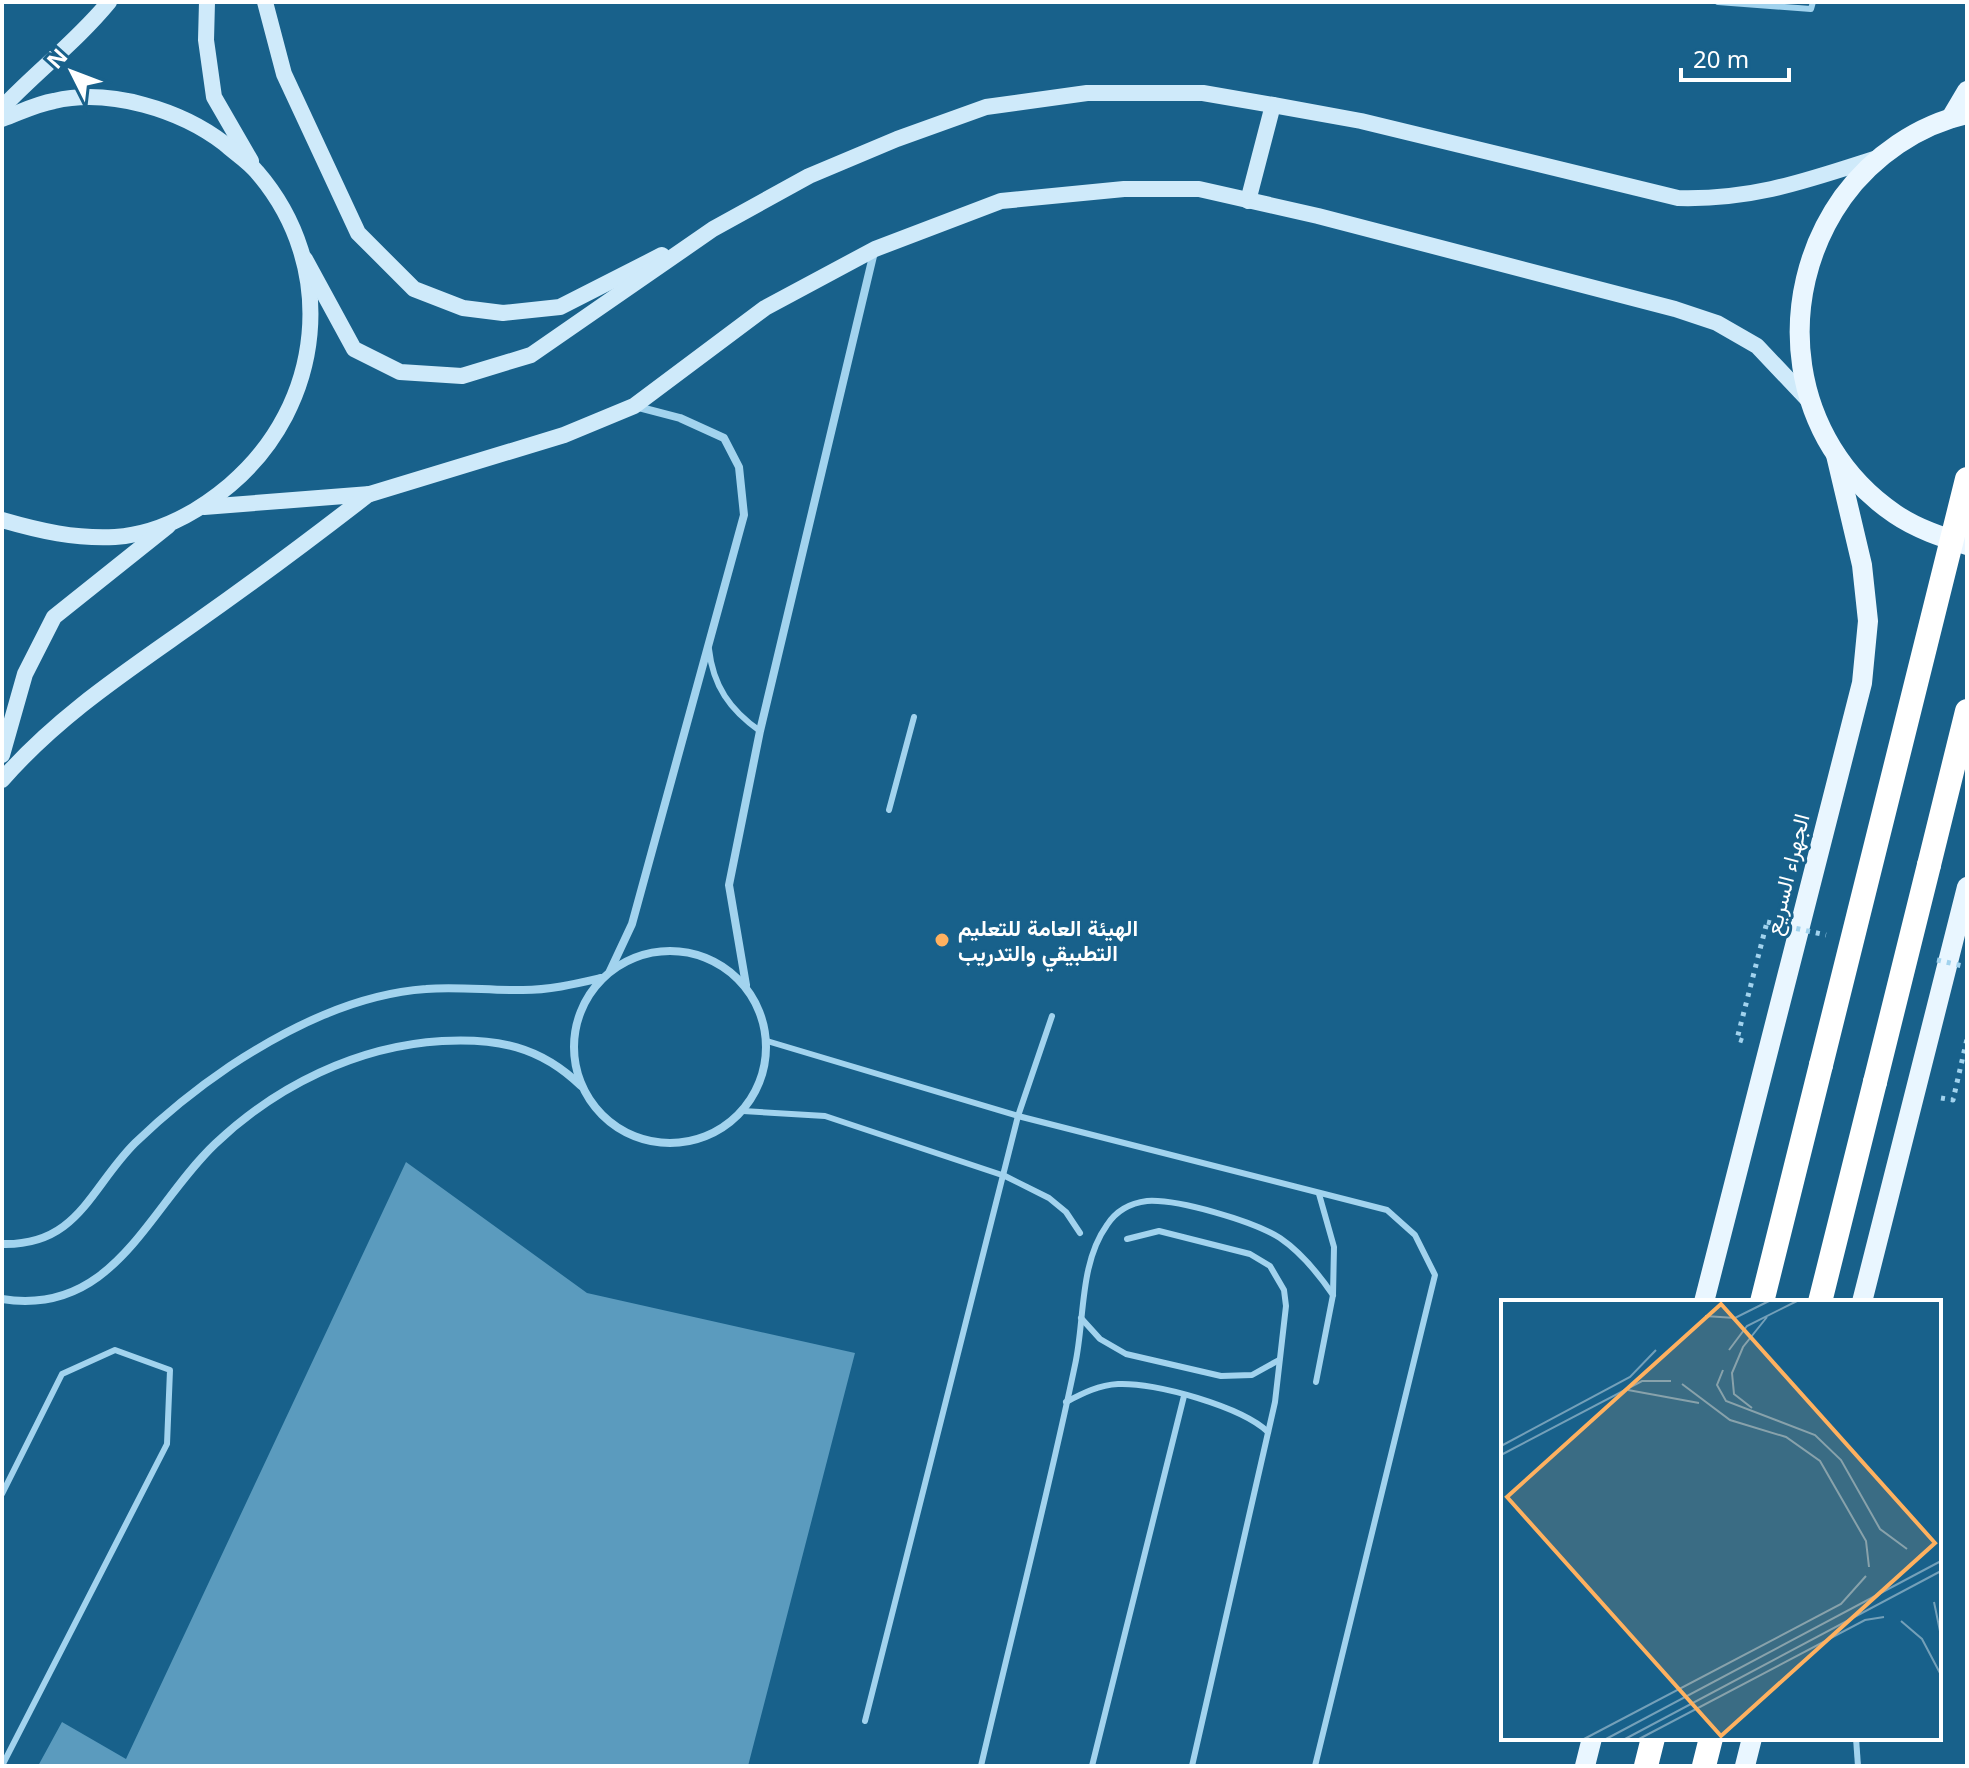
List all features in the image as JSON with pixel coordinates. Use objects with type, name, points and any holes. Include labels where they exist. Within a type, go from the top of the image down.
[{"type":"highway","points":[[1762,1300],[1967,479]]},
{"type":"highway","points":[[1820,1300],[1967,711]]},
{"type":"highway","points":[[1646,1766],[1652,1740]]},
{"type":"highway","points":[[1704,1766],[1710,1740]]},
{"type":"main road","points":[[1967,91],[1959,116],[1915,134],[1881,156],[1853,183],[1830,215],[1813,249],[1802,287],[1797,326],[1800,364],[1810,402],[1836,455],[1863,487],[1895,514],[1932,534],[1967,545]]},
{"type":"main road","name":"الجهراء السريع","points":[[1705,1300],[1862,683],[1868,621],[1862,565],[1836,455]]},
{"type":"main road","points":[[1863,1300],[1967,887]]},
{"type":"main road","points":[[1585,1766],[1592,1740]]},
{"type":"main road","points":[[1745,1766],[1752,1740]]},
{"type":"street","points":[[2,108],[39,69],[81,36],[109,2]]},
{"type":"street","points":[[207,2],[206,40],[214,97],[256,170],[286,211],[305,259],[354,349],[400,372],[462,376],[531,355],[713,229]]},
{"type":"street","points":[[265,2],[284,74],[358,233],[414,289],[463,308],[503,313],[560,307],[809,176],[897,139],[986,107],[1087,93],[1203,93],[1273,105],[1361,121],[1678,198],[1721,199],[1773,191],[1881,156]]},
{"type":"street","points":[[2,119],[55,100],[129,99],[199,124],[256,170]]},
{"type":"street","points":[[1248,201],[1273,105]]},
{"type":"street","points":[[204,507],[370,494],[564,435],[634,406],[765,308],[875,249],[1001,201],[1124,189],[1199,189],[1393,236],[1717,323],[1757,346],[1810,402]]},
{"type":"street","points":[[2,1299],[48,1300],[74,1293],[97,1280],[117,1262],[214,1144],[251,1113],[291,1087],[334,1066],[379,1051],[426,1042],[494,1040],[533,1050],[567,1072],[581,1086],[598,1113],[624,1133],[654,1143],[687,1143],[717,1131],[743,1111],[762,1079],[767,1041],[761,1012],[746,985],[729,885],[760,731],[875,249]]},
{"type":"street","points":[[2,520],[59,536],[118,537],[174,522],[204,507],[259,461],[296,400],[312,331],[305,259]]},
{"type":"street","points":[[610,971],[632,924],[744,515],[739,467],[724,438],[680,418],[634,406]]},
{"type":"street","points":[[2,780],[50,729],[91,697],[279,564],[370,494]]},
{"type":"street","points":[[2,755],[25,674],[54,617],[174,522]]},
{"type":"street","points":[[581,1086],[573,1058],[575,1029],[584,1001],[610,971],[636,956],[666,950],[695,953],[723,965],[746,985]]},
{"type":"street","points":[[2,1244],[47,1238],[66,1226],[133,1145],[180,1103],[230,1066],[329,1012],[376,997],[425,989],[525,990],[601,978]]},
{"type":"lane","points":[[1718,2],[1811,9],[1813,2]]},
{"type":"lane","points":[[708,645],[717,686],[742,719],[760,731]]},
{"type":"lane","points":[[889,810],[914,717]]},
{"type":"lane","points":[[865,1721],[1018,1116],[1052,1016]]},
{"type":"lane","points":[[767,1041],[1018,1116],[1387,1210],[1415,1235],[1435,1275],[1315,1766]]},
{"type":"lane","points":[[743,1111],[825,1116],[1005,1176],[1049,1198],[1066,1212],[1080,1233]]},
{"type":"lane","points":[[1316,1382],[1333,1295],[1334,1247],[1319,1194]]},
{"type":"lane","points":[[981,1766],[1066,1402],[1086,1281],[1105,1227],[1117,1213],[1132,1204],[1150,1201],[1239,1217],[1261,1227],[1302,1255],[1333,1295]]},
{"type":"lane","points":[[1127,1239],[1159,1231],[1250,1254],[1270,1266],[1284,1290],[1286,1306],[1268,1432],[1192,1766]]},
{"type":"lane","points":[[1081,1318],[1100,1339],[1126,1354],[1221,1376],[1252,1375],[1279,1360]]},
{"type":"lane","points":[[2,1494],[62,1374],[115,1350],[170,1370],[167,1444],[3,1765]]},
{"type":"lane","points":[[1066,1402],[1099,1387],[1118,1384],[1184,1396],[1236,1410],[1268,1432]]},
{"type":"lane","points":[[1092,1766],[1184,1396]]},
{"type":"lane","points":[[1856,1740],[1858,1766]]},
{"type":"path","points":[[1737,1039],[1767,922]]},
{"type":"path","points":[[1953,1100],[1967,1039]]},
{"type":"building","points":[[406,1162],[587,1293],[855,1353],[748,1766],[38,1766],[62,1722],[126,1759]]},
{"type":"place","name":"الهيئة العامة للتعليم التطبيقي والتدريب","points":[[942,940]]}]
